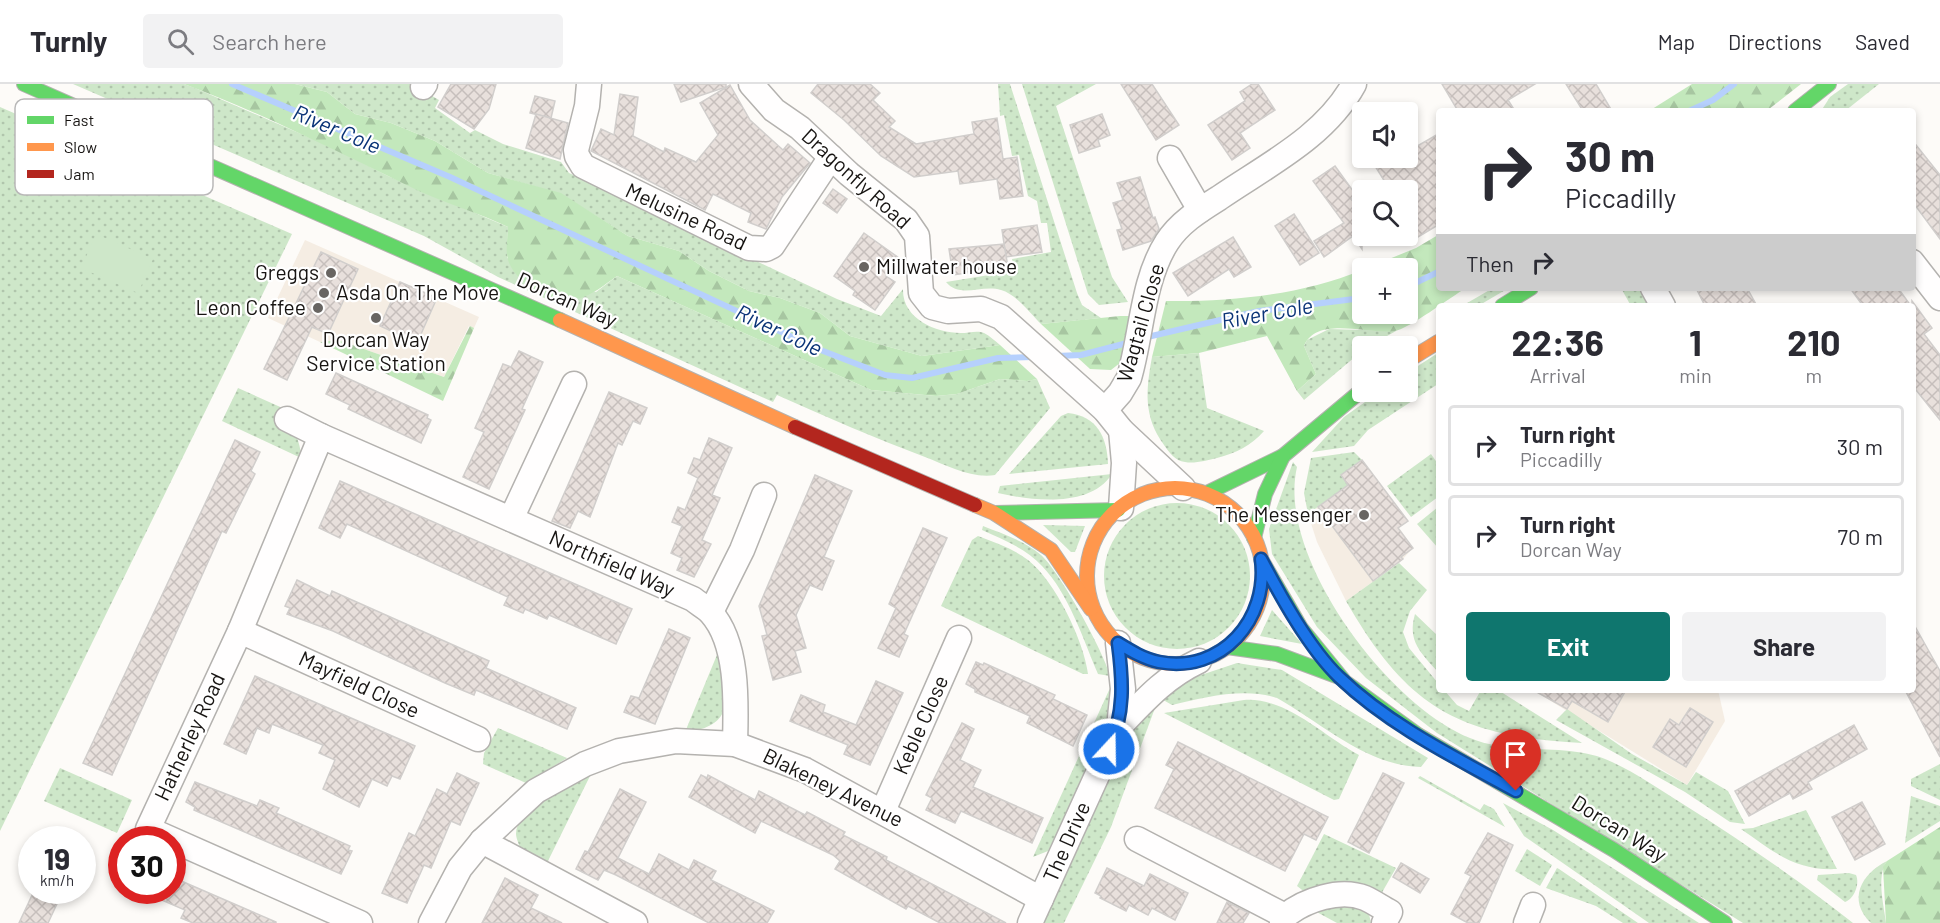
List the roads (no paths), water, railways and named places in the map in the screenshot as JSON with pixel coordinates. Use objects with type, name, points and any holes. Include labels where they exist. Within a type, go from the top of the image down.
[{"type":"main road","name":"Dorcan Way","points":[[24,84],[58,99]]},
{"type":"main road","points":[[1799,108],[1829,84]]},
{"type":"main road","name":"Dorcan Way","points":[[213,166],[414,254],[842,448],[994,513],[1051,550],[1091,609]]},
{"type":"main road","points":[[1507,303],[1527,291]]},
{"type":"main road","points":[[1418,354],[1436,343]]},
{"type":"main road","points":[[1207,493],[1283,456],[1352,398]]},
{"type":"main road","points":[[1254,538],[1265,494],[1283,456]]},
{"type":"main road","points":[[1183,488],[1207,493],[1237,513],[1254,538],[1261,559],[1262,589],[1255,612],[1246,628],[1227,646],[1199,661],[1180,664],[1143,657],[1118,643],[1104,630],[1091,609],[1087,580],[1089,558],[1102,528],[1119,509],[1153,491],[1183,488]]},
{"type":"main road","name":"Dorcan Way","points":[[994,513],[1119,509]]},
{"type":"main road","name":"Dorcan Way","points":[[1261,559],[1292,613],[1339,676],[1418,735],[1614,850],[1725,923]]},
{"type":"main road","name":"Dorcan Way","points":[[1227,646],[1277,654],[1339,676]]},
{"type":"street","name":"Melusine Road","points":[[589,84],[587,106],[576,150],[576,156],[583,166],[749,248],[766,249],[772,246],[831,157]]},
{"type":"street","name":"Dragonfly Road","points":[[752,84],[774,110],[807,133],[913,229],[919,248],[921,293],[932,307],[948,311],[981,309],[1001,317],[1105,410],[1121,430],[1183,488]]},
{"type":"street","name":"Wagtail Close","points":[[1105,410],[1125,386],[1134,360],[1143,317],[1162,250],[1180,225],[1302,143],[1334,114],[1353,84]]},
{"type":"street","points":[[1170,158],[1200,210]]},
{"type":"street","points":[[1916,267],[1940,298]]},
{"type":"street","points":[[511,519],[574,384]]},
{"type":"street","name":"Northfield Way","points":[[287,419],[693,599],[711,612]]},
{"type":"street","points":[[1119,509],[1124,463],[1121,430]]},
{"type":"street","points":[[240,631],[321,436]]},
{"type":"street","points":[[735,744],[733,667],[719,624],[711,612],[742,550],[764,495]]},
{"type":"street","name":"Mayfield Close","points":[[240,631],[478,739]]},
{"type":"street","name":"Hatherley Road","points":[[240,631],[148,829],[360,923]]},
{"type":"street","name":"Keble Close","points":[[883,811],[959,638]]},
{"type":"street","name":"The Drive","points":[[1030,923],[1119,727],[1123,689],[1118,643]]},
{"type":"street","name":"The Drive","points":[[1119,727],[1161,683],[1199,661]]},
{"type":"street","name":"Blakeney Avenue","points":[[431,923],[460,868],[482,841],[537,791],[585,764],[619,751],[648,744],[676,741],[735,744],[805,770],[1041,899]]},
{"type":"street","points":[[1137,839],[1283,920],[1309,901],[1354,895],[1365,898],[1390,912],[1384,923]]},
{"type":"street","points":[[482,841],[635,923]]},
{"type":"waterway","name":"River Cole","points":[[232,84],[450,177],[818,349],[885,375],[912,378],[998,358],[1033,357]]},
{"type":"waterway","name":"River Cole","points":[[1696,108],[1713,100],[1734,84]]},
{"type":"waterway","name":"River Cole","points":[[1418,282],[1436,273]]},
{"type":"waterway","name":"River Cole","points":[[1143,338],[1259,311],[1352,299]]},
{"type":"waterway","name":"River Cole","points":[[1056,356],[1081,355],[1131,342]]},
{"type":"place","name":"Millwater house","points":[[864,267]]},
{"type":"place","name":"Greggs","points":[[331,273]]},
{"type":"place","name":"Asda On The Move","points":[[324,293]]},
{"type":"place","name":"Leon Coffee","points":[[318,308]]},
{"type":"place","name":"Dorcan Way Service Station","points":[[376,318]]},
{"type":"place","name":"The Messenger","points":[[1364,515]]}]
